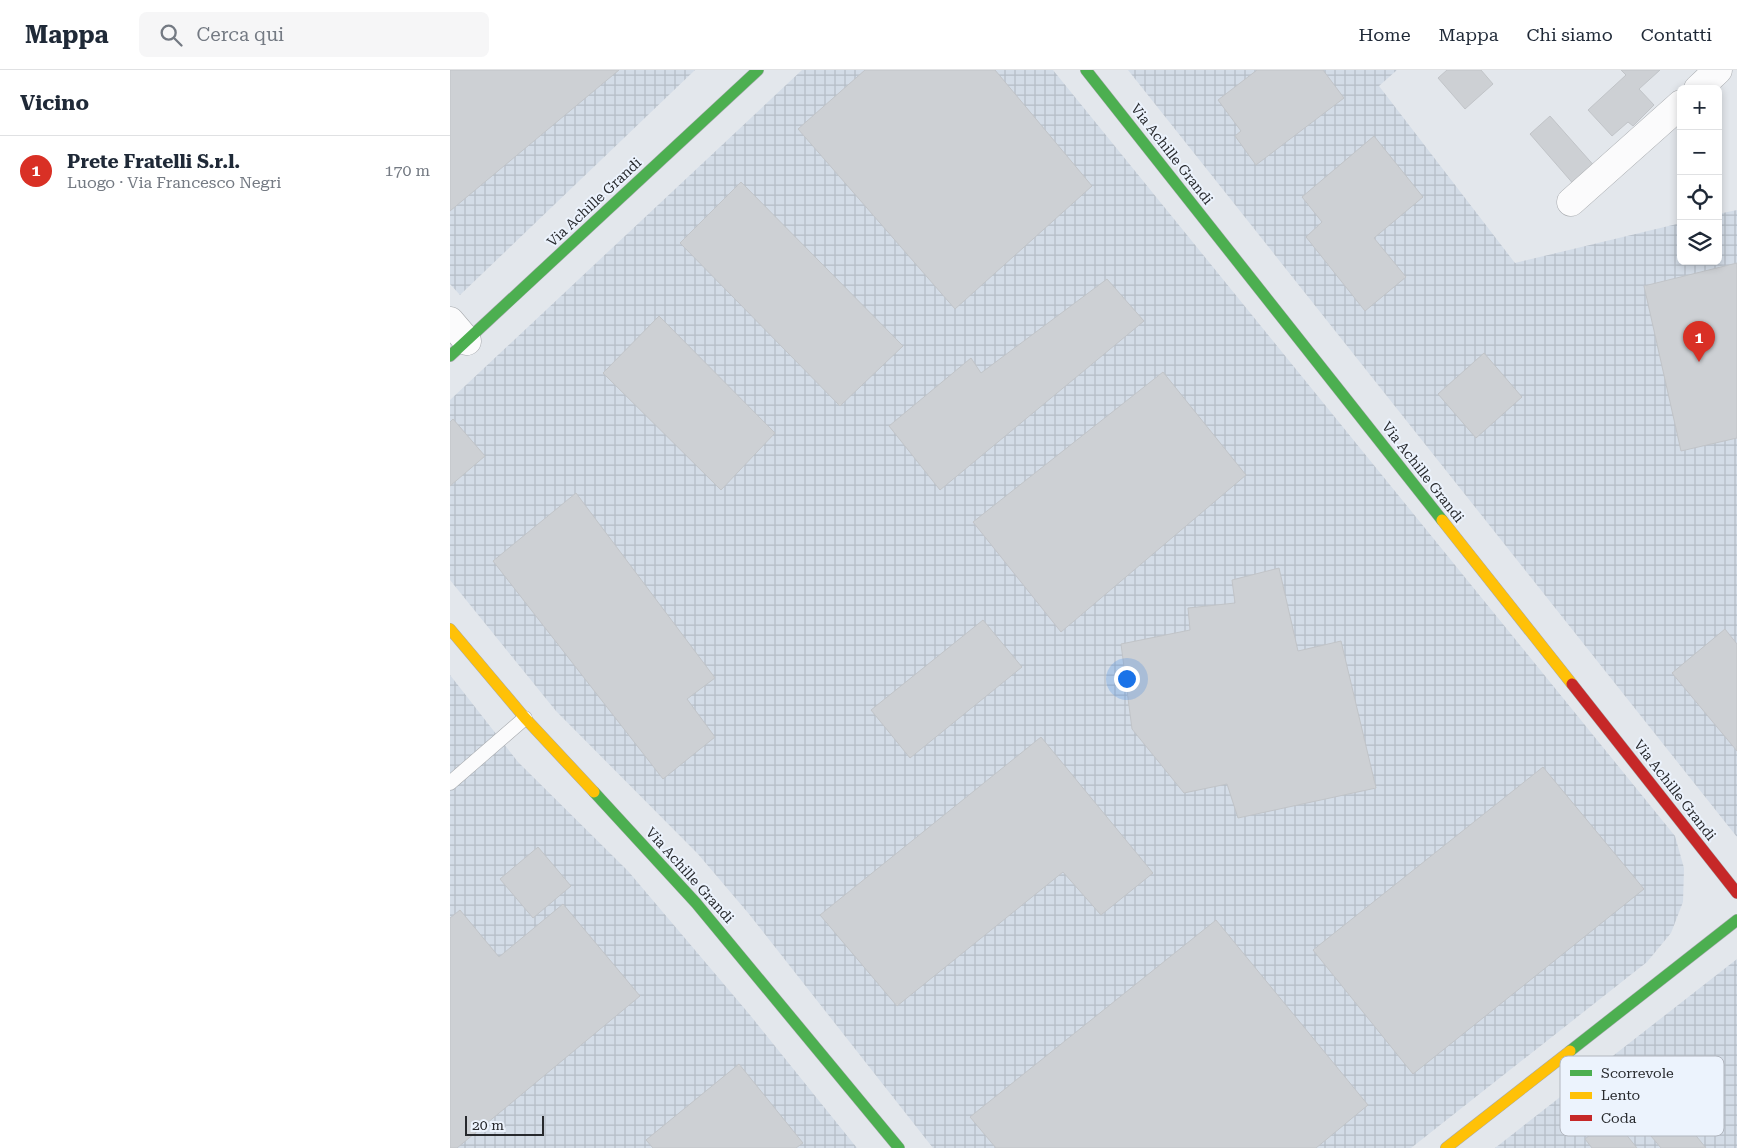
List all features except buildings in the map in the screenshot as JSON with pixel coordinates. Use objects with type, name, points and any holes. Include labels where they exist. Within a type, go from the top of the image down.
[{"type":"street","name":"Via Achille Grandi","points":[[456,339],[758,70]]},
{"type":"street","name":"Via Achille Grandi","points":[[1086,70],[1737,893]]},
{"type":"street","points":[[1702,85],[1718,70]]},
{"type":"street","points":[[1571,202],[1677,108]]},
{"type":"street","name":"Via Achille Grandi","points":[[450,629],[525,718],[696,903],[899,1148]]},
{"type":"street","points":[[1563,1056],[1737,920]]},
{"type":"street","points":[[1446,1148],[1560,1059]]},
{"type":"lane","points":[[450,783],[525,718]]},
{"type":"shaded area","points":[[450,70],[695,70],[460,295],[450,284]]},
{"type":"shaded area","points":[[802,70],[1053,70],[1675,836],[1684,868],[1683,902],[1671,933],[1647,962],[1411,1148],[933,1148],[749,914],[698,854],[556,711],[450,580],[450,400]]},
{"type":"shaded area","points":[[1128,70],[1397,70],[1379,86],[1515,263],[1677,224],[1677,265],[1722,265],[1722,213],[1737,210],[1737,837]]},
{"type":"shaded area","points":[[450,675],[518,762],[628,871],[750,1015],[857,1148],[450,1148]]},
{"type":"shaded area","points":[[1737,959],[1737,1148],[1495,1148],[1560,1097],[1560,1136],[1724,1136],[1724,1056],[1613,1056]]},
{"type":"traffic: fast","points":[[450,356],[758,70]]},
{"type":"traffic: fast","points":[[1086,70],[1442,520]]},
{"type":"traffic: fast","points":[[594,792],[696,903],[899,1148]]},
{"type":"traffic: fast","points":[[1570,1051],[1737,920]]},
{"type":"traffic: slow","points":[[1442,520],[1572,684]]},
{"type":"traffic: slow","points":[[450,629],[525,718],[594,792]]},
{"type":"traffic: slow","points":[[1564,1056],[1570,1051]]},
{"type":"traffic: slow","points":[[1446,1148],[1560,1059]]},
{"type":"traffic: jam","points":[[1572,684],[1737,893]]},
{"type":"place","name":"Prete Fratelli S.r.l.","points":[[1699,362]]}]
